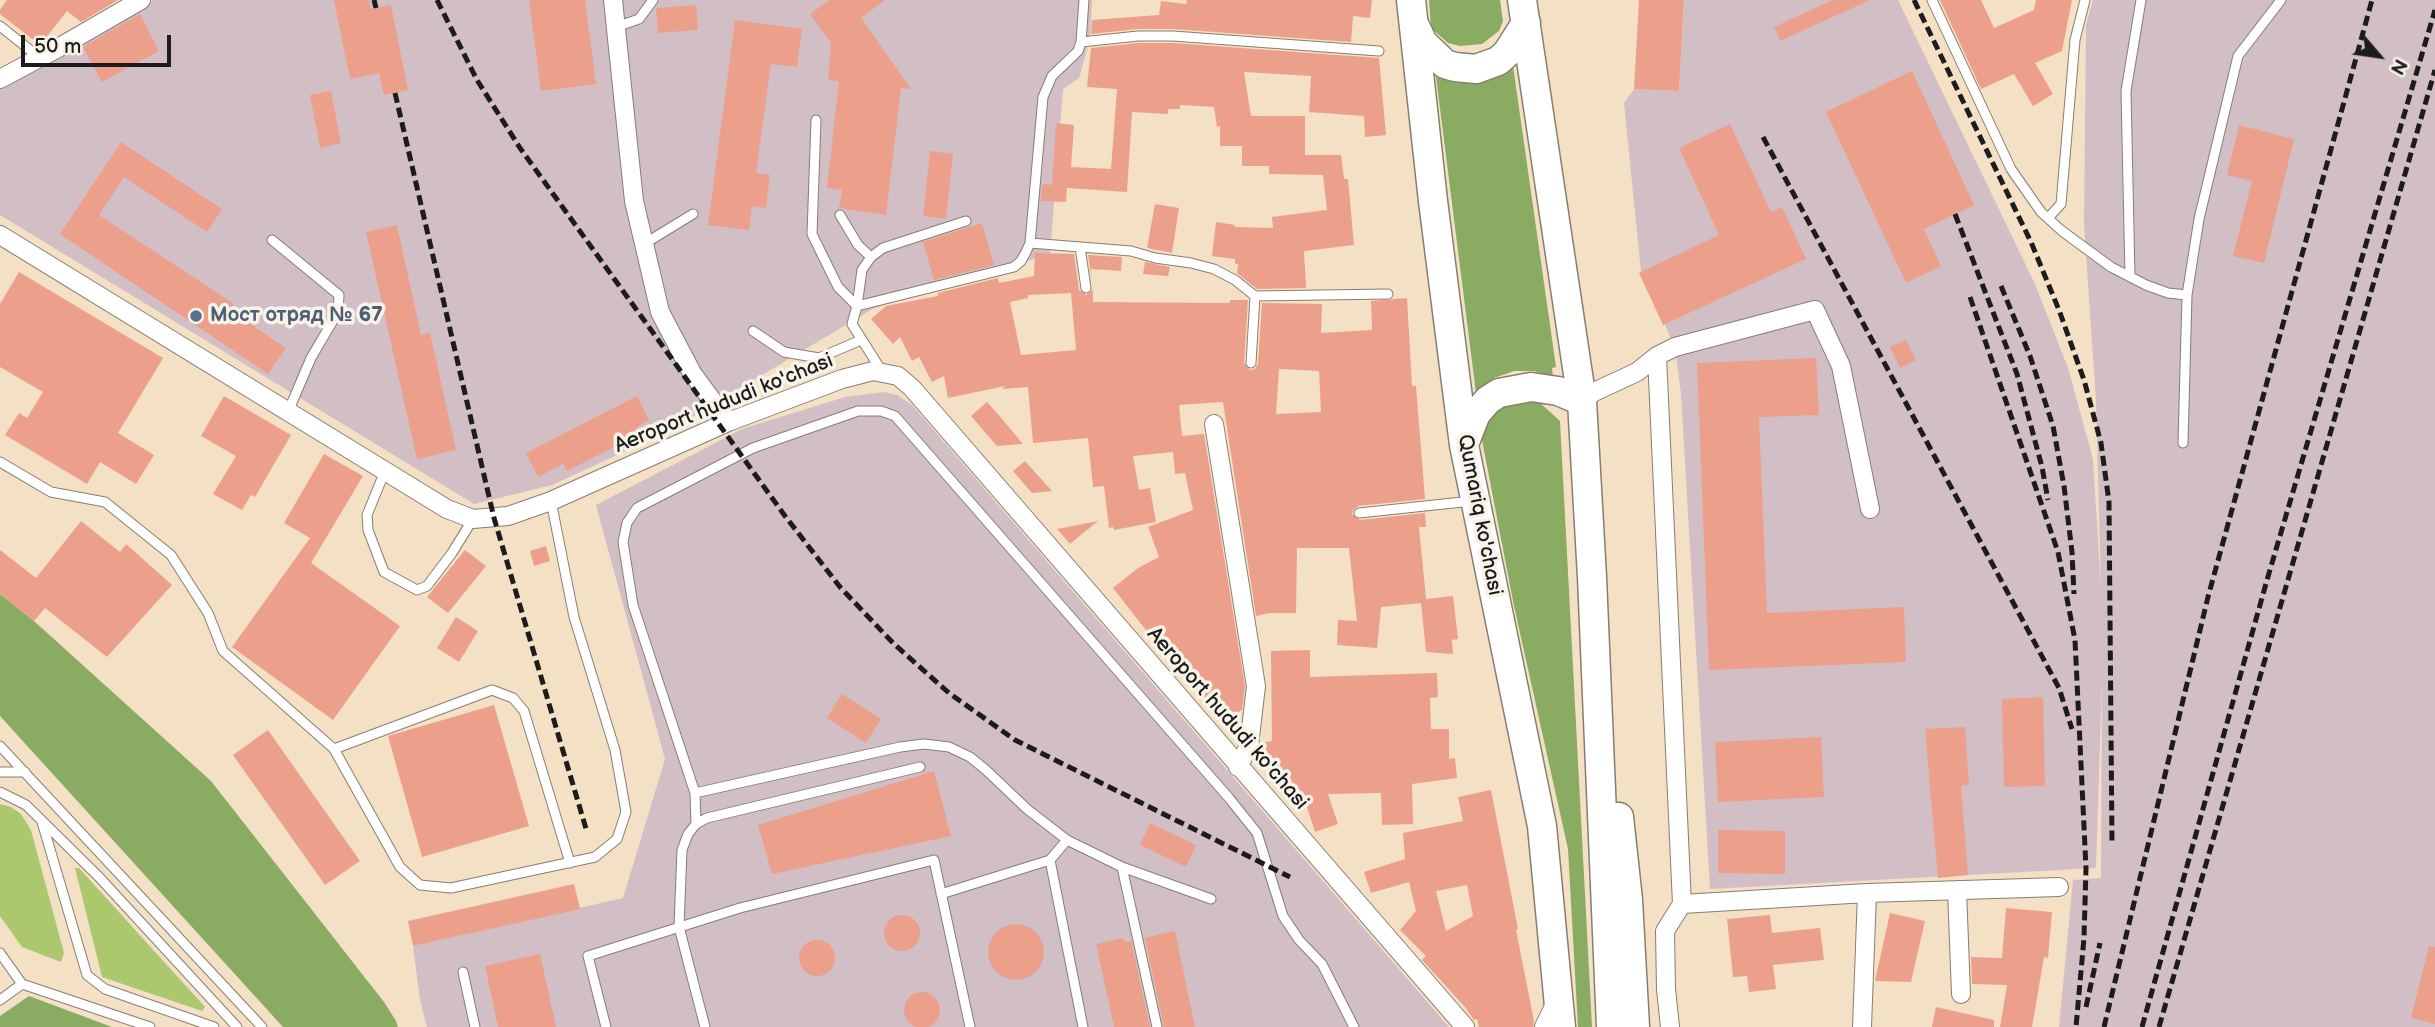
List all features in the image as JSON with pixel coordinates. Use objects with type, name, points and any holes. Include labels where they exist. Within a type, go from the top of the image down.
[{"type":"main road","points":[[1412,11],[1423,43],[1446,64],[1465,69],[1487,66],[1498,61],[1516,42],[1524,12]]},
{"type":"main road","name":"Qumariq ko'chasi","points":[[1412,11],[1464,445],[1542,826],[1560,992],[1561,1027]]},
{"type":"main road","points":[[1524,12],[1582,401],[1611,1027]]},
{"type":"main road","points":[[1464,445],[1476,414],[1499,393],[1531,387],[1558,391],[1582,401]]},
{"type":"main road","points":[[1592,577],[1628,900],[1634,1027]]},
{"type":"street","points":[[0,79],[141,0]]},
{"type":"street","points":[[613,0],[634,201],[660,312],[692,373],[728,422]]},
{"type":"street","name":"Aeroport hududi ko'chasi","points":[[0,235],[447,509],[473,519],[508,516],[551,501],[728,422],[862,372],[882,372],[898,376],[912,388],[1465,1027]]},
{"type":"street","points":[[1582,401],[1594,392],[1637,372],[1657,356],[1675,347],[1815,310],[1841,366],[1870,509]]},
{"type":"street","points":[[1657,356],[1682,904],[1665,931],[1670,1027]]},
{"type":"street","points":[[1637,372],[1659,400]]},
{"type":"street","points":[[1214,424],[1256,686],[1249,746],[1238,767]]},
{"type":"street","points":[[1682,904],[1867,893],[2059,887]]},
{"type":"street","points":[[1957,890],[1961,994]]},
{"type":"street","points":[[1862,1027],[1867,893]]},
{"type":"street","points":[[1544,1027],[1560,992]]},
{"type":"lane","points":[[616,27],[639,19],[653,0]]},
{"type":"lane","points":[[857,306],[1013,267],[1021,261],[1030,243],[1046,87],[1052,76],[1078,51],[1084,0]]},
{"type":"lane","points":[[1932,0],[2011,169],[2048,218],[2086,250],[2130,277],[2168,293],[2187,295]]},
{"type":"lane","points":[[2048,218],[2060,204],[2075,40],[2085,0]]},
{"type":"lane","points":[[2130,277],[2126,91],[2141,0]]},
{"type":"lane","points":[[2183,443],[2187,295],[2199,219],[2238,57],[2281,0]]},
{"type":"lane","points":[[0,26],[40,58]]},
{"type":"lane","points":[[1081,41],[1173,36],[1379,51]]},
{"type":"lane","points":[[816,120],[812,234],[838,287],[857,306]]},
{"type":"lane","points":[[644,244],[693,214]]},
{"type":"lane","points":[[840,215],[858,245],[871,257]]},
{"type":"lane","points":[[882,372],[852,324],[862,270],[871,257],[883,248],[966,222]]},
{"type":"lane","points":[[272,240],[339,295],[338,312],[311,358],[288,412]]},
{"type":"lane","points":[[1030,243],[1131,251],[1214,269],[1236,280],[1255,296],[1388,294]]},
{"type":"lane","points":[[1080,247],[1086,288]]},
{"type":"lane","points":[[1251,363],[1255,296]]},
{"type":"lane","points":[[753,331],[784,352],[819,358],[861,341]]},
{"type":"lane","points":[[696,824],[695,793],[633,605],[623,542],[627,523],[637,508],[753,448],[858,411],[881,411],[895,416],[1257,832],[1283,916],[1299,940],[1322,964],[1354,1027]]},
{"type":"lane","points":[[0,462],[51,492],[105,502],[171,555],[208,613],[223,651],[334,749],[400,867],[420,884],[450,888],[595,857],[617,839],[625,811],[615,750],[574,617],[551,501]]},
{"type":"lane","points":[[384,471],[367,515],[368,530],[384,572],[417,590],[428,586],[453,553],[473,519]]},
{"type":"lane","points":[[1359,513],[1474,501]]},
{"type":"lane","points":[[334,749],[492,690],[513,698],[524,711],[570,863]]},
{"type":"lane","points":[[695,793],[900,747],[924,744],[949,747],[970,757],[1066,840],[1122,867],[1211,899]]},
{"type":"lane","points":[[0,746],[262,1027]]},
{"type":"lane","points":[[705,1027],[679,927],[682,850],[688,834],[696,824],[707,818],[920,767]]},
{"type":"lane","points":[[0,772],[25,772]]},
{"type":"lane","points":[[0,792],[26,805],[108,887],[237,1027]]},
{"type":"lane","points":[[42,821],[87,975],[105,989],[214,1027]]},
{"type":"lane","points":[[941,894],[1051,860],[1066,840]]},
{"type":"lane","points":[[606,1027],[588,956],[740,908],[934,860],[970,1027]]},
{"type":"lane","points":[[1051,860],[1083,1027]]},
{"type":"lane","points":[[1122,867],[1157,1027]]},
{"type":"lane","points":[[0,953],[22,984],[150,1027]]},
{"type":"lane","points":[[463,972],[475,1027]]},
{"type":"lane","points":[[0,1000],[22,984]]},
{"type":"shaded area","points":[[154,0],[1092,0],[1090,39],[1079,78],[1063,89],[1050,254],[874,308],[667,432],[552,485],[474,504],[0,215],[0,88]]},
{"type":"shaded area","points":[[1684,0],[1898,0],[2035,284],[2068,368],[2093,459],[2101,589],[2096,401],[2084,225],[2086,25],[2093,0],[2435,0],[2435,1027],[2059,1027],[2073,880],[2101,878],[2102,680],[2096,868],[1710,889],[1681,394],[1675,347],[1641,272],[1624,103],[1634,89],[1679,91]]},
{"type":"shaded area","points":[[884,392],[897,395],[912,405],[1449,1027],[427,1027],[420,1000],[413,946],[623,898],[665,759],[596,505],[742,429],[845,397]]},
{"type":"green space","points":[[1429,0],[1500,0],[1503,21],[1499,31],[1482,44],[1460,46],[1448,43],[1431,28]]},
{"type":"green space","points":[[1513,66],[1556,367],[1552,368],[1553,377],[1534,371],[1514,371],[1494,378],[1476,393],[1436,77],[1456,82],[1476,82]]},
{"type":"green space","points":[[1513,400],[1538,401],[1560,421],[1592,1027],[1578,1027],[1568,849],[1514,606],[1481,435],[1486,418]]},
{"type":"green space","points":[[0,594],[34,621],[211,781],[384,1002],[398,1027],[283,1027],[0,716]]},
{"type":"green space","points":[[0,804],[21,814],[31,830],[64,953],[61,962],[22,947],[0,916]]},
{"type":"green space","points":[[75,868],[79,868],[205,1007],[202,1011],[102,977]]},
{"type":"green space","points":[[29,996],[112,1027],[0,1027],[0,1016]]},
{"type":"building","points":[[7,0],[118,0],[81,22],[67,11],[40,45],[0,14]]},
{"type":"building","points":[[334,0],[369,0],[371,9],[391,5],[408,90],[384,95],[379,73],[350,79]]},
{"type":"building","points":[[529,0],[585,0],[596,84],[541,91]]},
{"type":"building","points":[[830,0],[885,0],[861,18],[911,89],[901,88],[886,215],[839,208],[842,190],[827,188],[839,81],[828,80],[831,43],[810,14]]},
{"type":"building","points":[[1187,0],[1372,0],[1370,18],[1353,16],[1351,42],[1173,29],[1137,29],[1091,34],[1092,20],[1159,15],[1161,1],[1186,4]]},
{"type":"building","points":[[1639,0],[1684,0],[1679,91],[1634,89]]},
{"type":"building","points":[[1833,0],[1870,0],[1780,41],[1774,27]]},
{"type":"building","points":[[1940,0],[1981,0],[1994,28],[2034,10],[2036,0],[2072,0],[2062,51],[2035,63],[2053,94],[2033,106],[2014,74],[1981,89]]},
{"type":"building","points":[[696,5],[698,30],[658,33],[656,8]]},
{"type":"building","points":[[140,14],[159,51],[102,82],[83,47]]},
{"type":"building","points":[[735,20],[802,29],[797,67],[771,64],[756,173],[770,175],[766,208],[752,206],[749,230],[708,225]]},
{"type":"building","points":[[1138,43],[1173,43],[1379,58],[1386,135],[1365,137],[1364,116],[1309,112],[1311,76],[1244,72],[1251,116],[1305,116],[1305,155],[1341,155],[1344,179],[1348,179],[1354,245],[1304,251],[1306,288],[1257,289],[1237,273],[1238,264],[1235,264],[1235,259],[1212,256],[1216,222],[1235,227],[1273,228],[1272,217],[1327,210],[1323,175],[1269,174],[1269,166],[1242,166],[1242,146],[1220,146],[1220,126],[1217,127],[1214,107],[1180,105],[1180,109],[1168,109],[1168,114],[1132,112],[1127,192],[1067,188],[1066,202],[1041,201],[1042,184],[1052,185],[1056,123],[1074,125],[1071,167],[1111,169],[1117,89],[1087,87],[1091,48]]},
{"type":"building","points":[[1912,71],[1974,205],[1924,229],[1941,266],[1906,283],[1826,112]]},
{"type":"building","points":[[331,91],[341,143],[320,148],[310,95]]},
{"type":"building","points":[[1730,124],[1771,212],[1782,207],[1806,259],[1663,325],[1639,273],[1719,235],[1679,148]]},
{"type":"building","points":[[2239,125],[2294,139],[2264,263],[2233,256],[2252,181],[2227,175]]},
{"type":"building","points":[[121,142],[222,209],[207,232],[124,177],[99,215],[234,304],[229,310],[286,348],[268,374],[60,234]]},
{"type":"building","points":[[930,151],[953,154],[946,219],[923,216]]},
{"type":"building","points":[[1155,204],[1179,208],[1172,253],[1147,248]]},
{"type":"building","points":[[982,223],[994,265],[934,280],[923,242]]},
{"type":"building","points":[[397,225],[421,335],[430,333],[456,450],[417,459],[366,232]]},
{"type":"building","points":[[1035,253],[1074,254],[1079,290],[1086,295],[1093,290],[1093,302],[1230,303],[1230,300],[1248,300],[1244,363],[1250,370],[1255,369],[1258,363],[1262,303],[1322,304],[1321,333],[1372,330],[1371,301],[1407,298],[1412,386],[1416,386],[1425,499],[1358,506],[1352,514],[1360,520],[1425,513],[1426,527],[1419,527],[1426,599],[1453,596],[1458,639],[1452,640],[1453,654],[1426,652],[1421,603],[1381,607],[1377,648],[1337,645],[1338,620],[1357,621],[1349,548],[1297,548],[1296,613],[1256,616],[1223,402],[1179,405],[1182,436],[1204,434],[1245,686],[1242,710],[1223,721],[1185,674],[1181,676],[1160,639],[1156,643],[1113,588],[1138,568],[1159,557],[1148,527],[1193,510],[1185,473],[1175,474],[1173,452],[1133,456],[1139,490],[1150,488],[1156,522],[1114,530],[1113,527],[1109,528],[1104,486],[1093,487],[1088,438],[1033,443],[1028,387],[1002,389],[1005,386],[948,398],[944,376],[932,382],[919,357],[912,361],[900,337],[893,344],[871,319],[886,306],[938,296],[938,293],[998,278],[999,283],[1034,276]],"holes":[[[1071,293],[1076,350],[1021,355],[1010,302],[1028,298],[1028,295]],[[1279,369],[1319,371],[1321,412],[1276,414]]]},
{"type":"building","points":[[1088,255],[1122,257],[1121,271],[1091,269],[1092,281]]},
{"type":"building","points":[[1145,262],[1170,267],[1168,276],[1143,274]]},
{"type":"building","points":[[19,272],[163,358],[118,433],[154,455],[136,484],[100,462],[87,484],[5,435],[19,413],[27,418],[43,392],[0,367],[0,304]]},
{"type":"building","points":[[1906,340],[1916,360],[1900,368],[1890,347]]},
{"type":"building","points":[[1816,358],[1819,415],[1759,417],[1767,613],[1904,607],[1906,662],[1709,670],[1697,363]]},
{"type":"building","points":[[224,396],[291,435],[255,497],[251,495],[242,510],[213,494],[236,456],[201,436]]},
{"type":"building","points":[[637,396],[649,420],[637,427],[640,434],[567,471],[563,464],[538,477],[526,453]]},
{"type":"building","points":[[987,402],[1023,444],[997,446],[971,416]]},
{"type":"building","points":[[324,454],[363,476],[311,563],[400,626],[333,720],[232,647],[310,538],[284,523]]},
{"type":"building","points":[[1025,461],[1052,491],[1032,493],[1013,471]]},
{"type":"building","points":[[81,521],[120,552],[126,544],[172,585],[107,657],[45,608],[34,621],[0,594],[0,550],[36,578]]},
{"type":"building","points":[[1098,521],[1070,544],[1057,529]]},
{"type":"building","points":[[546,546],[550,561],[534,566],[530,551]]},
{"type":"building","points":[[465,550],[486,566],[448,613],[427,597]]},
{"type":"building","points":[[456,617],[478,631],[459,662],[437,648]]},
{"type":"building","points":[[1310,650],[1310,677],[1437,673],[1438,697],[1430,698],[1431,729],[1449,729],[1449,759],[1455,758],[1457,778],[1412,784],[1413,824],[1382,825],[1381,793],[1328,794],[1338,824],[1315,832],[1303,795],[1293,795],[1258,753],[1261,743],[1272,741],[1271,651]]},
{"type":"building","points":[[842,694],[881,719],[866,743],[827,718]]},
{"type":"building","points":[[2043,697],[2045,786],[2004,787],[2002,699]]},
{"type":"building","points":[[494,705],[529,826],[422,857],[388,736]]},
{"type":"building","points":[[1965,727],[1969,785],[1961,786],[1968,875],[1938,878],[1925,729]]},
{"type":"building","points":[[268,730],[360,861],[325,885],[233,755]]},
{"type":"building","points":[[1821,737],[1824,797],[1718,802],[1715,742]]},
{"type":"building","points":[[934,771],[951,836],[772,874],[758,825]]},
{"type":"building","points":[[1491,790],[1518,929],[1516,930],[1533,1027],[1479,1027],[1477,1019],[1474,1020],[1422,960],[1426,956],[1400,930],[1416,911],[1409,882],[1371,893],[1364,872],[1405,859],[1403,833],[1463,821],[1458,797]],"holes":[[[1467,885],[1473,916],[1446,931],[1436,891]]]},
{"type":"building","points":[[1150,823],[1196,845],[1186,867],[1140,845]]},
{"type":"building","points":[[1718,830],[1785,831],[1785,874],[1718,873]]},
{"type":"building","points":[[574,884],[580,909],[413,946],[408,921]]},
{"type":"building","points":[[2006,908],[2052,912],[2048,958],[2044,957],[2032,1027],[2000,1027],[2007,985],[1972,984],[1971,957],[2002,958]]},
{"type":"building","points":[[1890,913],[1925,921],[1911,982],[1875,981]]},
{"type":"building","points":[[902,915],[914,921],[920,933],[914,945],[902,951],[890,945],[884,933],[890,921]]},
{"type":"building","points":[[1770,915],[1772,933],[1820,928],[1824,960],[1773,965],[1776,989],[1749,992],[1747,976],[1733,977],[1727,919]]},
{"type":"building","points":[[1016,924],[1027,926],[1036,932],[1042,941],[1042,963],[1036,972],[1027,978],[1016,980],[1005,978],[996,972],[990,963],[988,952],[990,941],[996,932],[1005,926]]},
{"type":"building","points":[[1175,931],[1195,1027],[1164,1027],[1145,938]]},
{"type":"building","points":[[1123,938],[1124,942],[1131,941],[1150,1027],[1114,1027],[1096,944]]},
{"type":"building","points":[[817,940],[829,946],[835,958],[829,970],[817,976],[805,970],[799,958],[805,946]]},
{"type":"building","points":[[2429,946],[2435,947],[2435,1024],[2411,1018]]},
{"type":"building","points":[[540,954],[556,1027],[498,1027],[485,966]]},
{"type":"building","points":[[922,992],[934,998],[940,1010],[934,1022],[922,1028],[910,1022],[904,1010],[910,998]]},
{"type":"building","points":[[1936,1007],[1994,1020],[1994,1027],[1932,1027]]},
{"type":"railway","points":[[374,0],[376,8]]},
{"type":"railway","points":[[437,0],[477,80],[520,148],[785,516],[840,587],[893,643],[949,693],[1015,740],[1290,877]]},
{"type":"railway","points":[[1914,0],[2031,242],[2084,380],[2101,443],[2109,502],[2112,844]]},
{"type":"railway","points":[[2104,1027],[2208,597],[2372,0]]},
{"type":"railway","points":[[2142,1027],[2267,580],[2435,10]]},
{"type":"railway","points":[[2159,1027],[2435,70]]},
{"type":"railway","points":[[395,93],[494,518],[587,832]]},
{"type":"railway","points":[[1763,137],[2059,688],[2072,729]]},
{"type":"railway","points":[[1955,214],[2017,374],[2048,500]]},
{"type":"railway","points":[[2001,286],[2030,356],[2053,426],[2064,486],[2074,594]]},
{"type":"railway","points":[[1970,297],[2058,552],[2075,640],[2086,868],[2084,938],[2076,1027]]},
{"type":"railway","points":[[2086,1007],[2100,943]]},
{"type":"place","name":"Мост отряд № 67","points":[[196,316]]}]
